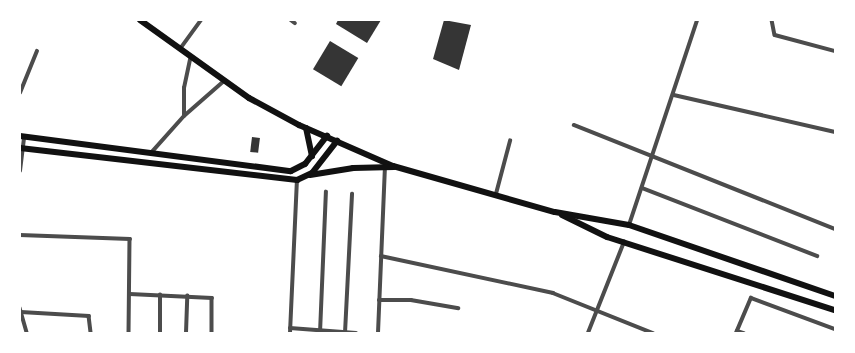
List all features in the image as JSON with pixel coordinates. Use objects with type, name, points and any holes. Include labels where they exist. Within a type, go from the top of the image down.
[{"type":"main road","points":[[140,20],[190,59],[224,82],[306,128],[399,168],[496,194],[555,212],[624,242],[835,310]]},
{"type":"main road","points":[[306,128],[312,156]]},
{"type":"main road","points":[[22,137],[291,171],[312,156],[327,136]]},
{"type":"main road","points":[[308,176],[337,141]]},
{"type":"main road","points":[[21,149],[297,180],[340,169],[399,168]]},
{"type":"main road","points":[[555,212],[629,225],[835,296]]},
{"type":"street","points":[[180,50],[201,20]]},
{"type":"street","points":[[291,20],[295,23]]},
{"type":"street","points":[[629,225],[674,95],[697,20]]},
{"type":"street","points":[[772,20],[775,35],[835,52]]},
{"type":"street","points":[[20,92],[37,51]]},
{"type":"street","points":[[184,116],[184,88],[190,59]]},
{"type":"street","points":[[150,153],[184,116],[224,82]]},
{"type":"street","points":[[674,95],[835,132]]},
{"type":"street","points":[[574,125],[653,155],[835,229]]},
{"type":"street","points":[[20,171],[22,137]]},
{"type":"street","points":[[496,194],[510,140]]},
{"type":"street","points":[[378,333],[385,168]]},
{"type":"street","points":[[290,333],[297,180]]},
{"type":"street","points":[[642,188],[817,256]]},
{"type":"street","points":[[320,331],[326,192]]},
{"type":"street","points":[[345,332],[352,194]]},
{"type":"street","points":[[20,235],[127,237],[132,243],[129,333]]},
{"type":"street","points":[[588,333],[596,308],[624,242]]},
{"type":"street","points":[[381,256],[553,293],[596,308],[653,333]]},
{"type":"street","points":[[130,294],[187,296],[212,299],[212,333]]},
{"type":"street","points":[[160,295],[160,333]]},
{"type":"street","points":[[186,333],[187,296]]},
{"type":"street","points":[[744,333],[737,332],[751,298],[835,329]]},
{"type":"street","points":[[379,300],[411,300],[458,308]]},
{"type":"street","points":[[27,333],[21,310],[89,316],[91,333]]},
{"type":"street","points":[[290,328],[356,333]]},
{"type":"building","points":[[338,20],[381,20],[367,43],[336,24]]},
{"type":"building","points":[[444,20],[471,25],[459,70],[433,59]]},
{"type":"building","points":[[330,41],[358,58],[341,86],[313,69]]},
{"type":"building","points":[[252,137],[260,138],[258,153],[250,152]]}]
